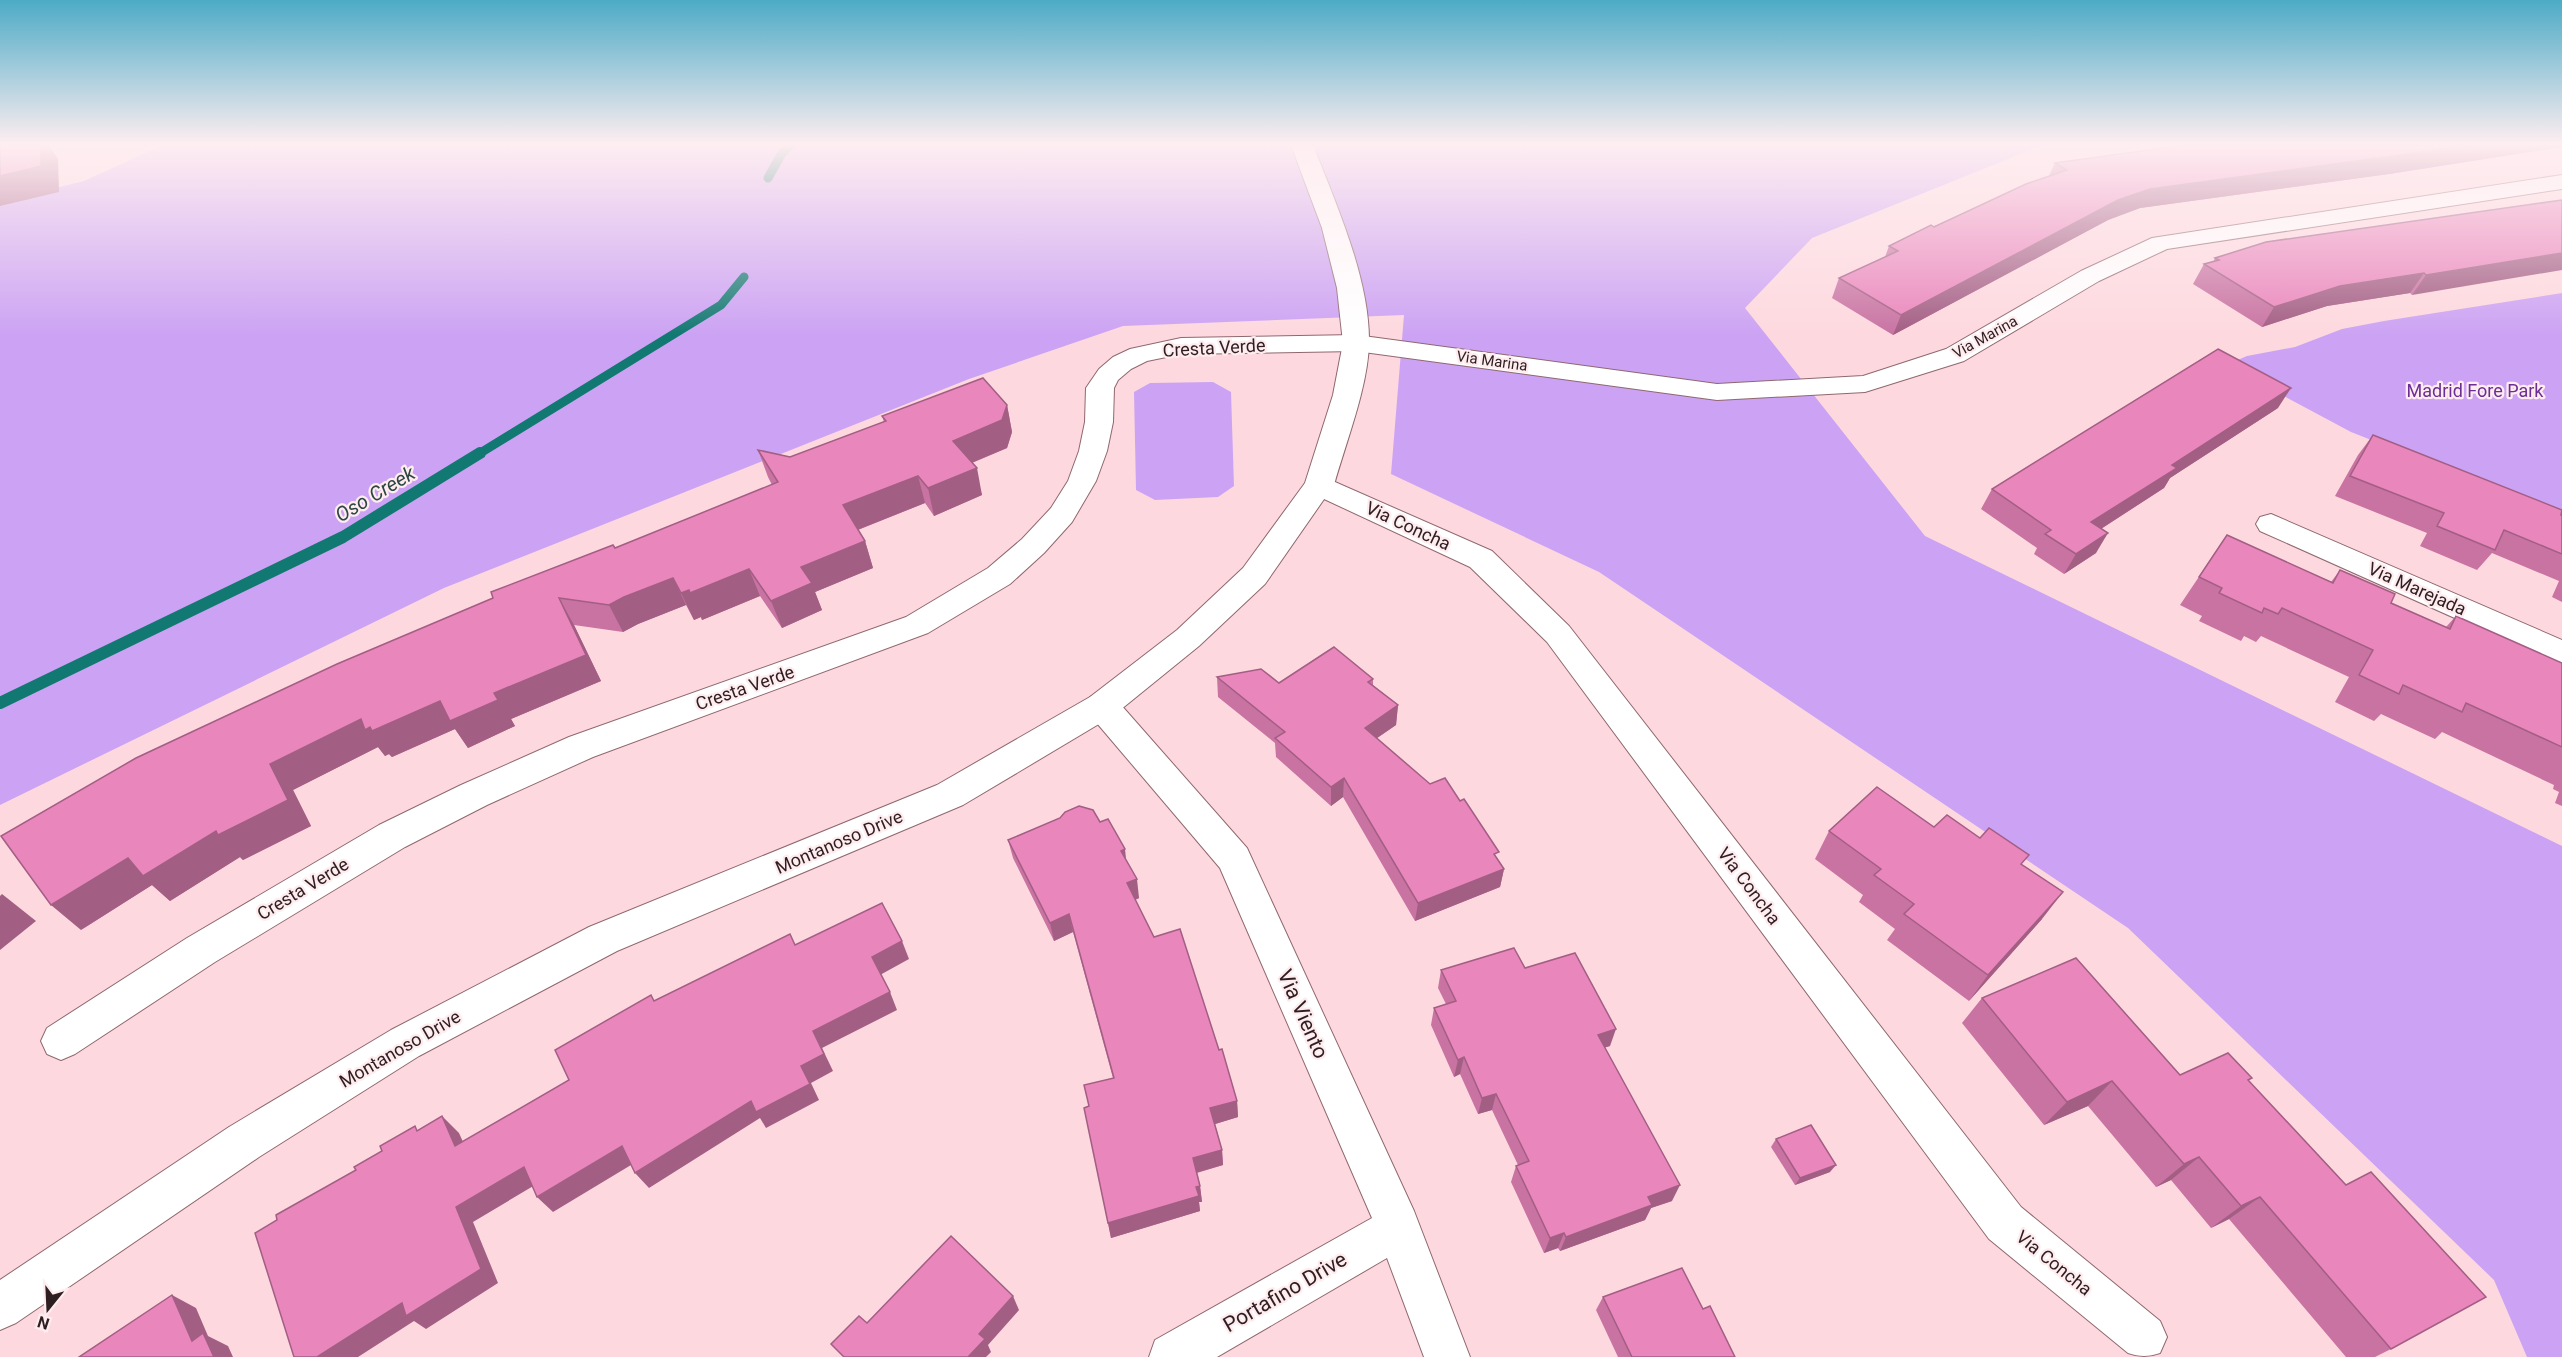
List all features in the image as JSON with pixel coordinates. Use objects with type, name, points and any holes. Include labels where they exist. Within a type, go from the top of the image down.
[{"type":"street","name":"Montanoso Drive","points":[[0,1307],[244,1142],[405,1043],[603,939],[950,795],[1102,706],[1188,638],[1254,576],[1319,485],[1347,395],[1356,343],[1350,288],[1326,208]]},
{"type":"street","name":"Via Marina","points":[[1356,343],[1717,392],[1865,384],[1955,355],[2090,276],[2161,243],[2389,208]]},
{"type":"street","name":"Cresta Verde","points":[[61,1041],[201,950],[392,836],[474,795],[581,747],[918,625],[999,576],[1033,546],[1062,514],[1082,481],[1099,422],[1100,388],[1108,375],[1122,363],[1139,355],[1181,346],[1356,343]]},
{"type":"street","name":"Via Concha","points":[[1319,485],[1481,559],[1558,634],[2005,1223],[2144,1337]]},
{"type":"street","name":"Via Marejada","points":[[2271,525],[2562,654]]},
{"type":"street","name":"Via Viento","points":[[1102,706],[1234,859],[1398,1227],[1447,1357]]},
{"type":"street","name":"Portafino Drive","points":[[1172,1357],[1398,1227]]},
{"type":"green space","points":[[0,208],[1886,208],[1812,238],[1745,308],[1925,536],[2562,846],[2562,1357],[2527,1357],[2494,1280],[2128,928],[1599,572],[1391,474],[1404,315],[1123,326],[969,379],[444,588],[0,805]]},
{"type":"green space","name":"Madrid Fore Park","points":[[2562,293],[2562,515],[2351,432],[2226,365],[2247,356],[2295,347],[2342,329]]},
{"type":"green space","points":[[1213,382],[1231,392],[1234,486],[1218,497],[1155,500],[1136,490],[1134,392],[1150,383]]},
{"type":"building","points":[[1974,208],[2102,208],[1901,315],[1839,278],[1898,251],[1889,246],[1931,225],[1934,227]]},
{"type":"building","points":[[2503,208],[2562,208],[2562,253],[2340,286],[2274,307],[2204,264],[2219,260],[2215,258],[2266,242]]},
{"type":"building","points":[[2218,349],[2291,388],[2172,465],[2177,468],[2091,522],[2108,533],[2076,554],[2045,534],[2051,530],[1992,489]]},
{"type":"building","points":[[983,378],[1007,405],[1002,420],[953,441],[977,468],[928,488],[918,476],[843,505],[865,541],[801,567],[812,583],[771,601],[749,569],[690,593],[689,590],[681,593],[673,578],[609,605],[559,598],[586,655],[494,693],[498,700],[450,721],[440,701],[372,731],[370,727],[365,730],[361,719],[270,764],[288,800],[218,835],[216,831],[143,876],[128,858],[51,905],[1,836],[136,758],[337,664],[493,598],[491,592],[613,545],[615,548],[778,482],[758,450],[790,457],[886,421],[882,416]]},
{"type":"building","points":[[2373,435],[2562,510],[2562,554],[2504,530],[2495,550],[2437,526],[2444,513],[2350,476]]},
{"type":"building","points":[[2227,535],[2333,583],[2340,570],[2395,594],[2391,603],[2450,629],[2456,616],[2562,663],[2562,747],[2466,703],[2462,712],[2403,685],[2399,694],[2359,675],[2373,650],[2282,608],[2278,614],[2264,608],[2262,613],[2219,593],[2222,588],[2199,577]]},
{"type":"building","points":[[1334,647],[1373,679],[1368,682],[1398,705],[1365,728],[1430,784],[1445,778],[1460,801],[1464,799],[1499,852],[1494,854],[1504,869],[1418,903],[1344,778],[1331,787],[1275,738],[1285,732],[1217,677],[1261,669],[1279,683]]},
{"type":"building","points":[[1877,787],[1934,827],[1947,815],[1980,838],[1989,828],[2029,855],[2021,864],[2063,892],[1988,975],[1904,914],[1914,904],[1874,875],[1881,869],[1829,831]]},
{"type":"building","points":[[1079,806],[1093,810],[1100,822],[1108,819],[1125,849],[1121,851],[1137,879],[1127,883],[1154,937],[1180,929],[1219,1050],[1222,1049],[1237,1101],[1210,1108],[1222,1150],[1193,1158],[1200,1186],[1196,1187],[1199,1196],[1108,1223],[1084,1108],[1089,1106],[1084,1085],[1114,1078],[1069,914],[1050,923],[1008,840],[1060,818],[1065,812]]},
{"type":"building","points":[[882,903],[902,941],[872,957],[890,992],[813,1031],[824,1054],[801,1066],[810,1084],[756,1112],[751,1101],[635,1173],[622,1146],[537,1197],[524,1167],[456,1207],[481,1269],[406,1316],[402,1303],[317,1357],[294,1357],[255,1233],[277,1220],[276,1215],[356,1170],[354,1167],[382,1151],[380,1146],[415,1126],[417,1131],[442,1116],[455,1146],[569,1080],[555,1050],[651,995],[654,1001],[790,934],[795,945]]},
{"type":"building","points":[[1514,948],[1525,968],[1575,953],[1616,1029],[1598,1035],[1680,1185],[1648,1197],[1652,1205],[1566,1237],[1564,1233],[1550,1238],[1516,1166],[1529,1161],[1496,1094],[1482,1098],[1464,1057],[1458,1060],[1434,1008],[1456,1001],[1441,970]]},
{"type":"building","points":[[2076,958],[2180,1075],[2228,1053],[2252,1078],[2248,1080],[2346,1185],[2371,1172],[2486,1297],[2391,1349],[2260,1197],[2241,1206],[2199,1157],[2184,1164],[2112,1081],[2067,1102],[1982,998]]},
{"type":"building","points":[[1811,1125],[1836,1165],[1800,1178],[1776,1139]]},
{"type":"building","points":[[951,1236],[1013,1296],[979,1334],[985,1339],[968,1357],[844,1357],[831,1344],[859,1316],[867,1323]]},
{"type":"building","points":[[1682,1268],[1703,1309],[1710,1306],[1735,1357],[1632,1357],[1603,1297]]},
{"type":"building","points":[[172,1295],[192,1341],[203,1333],[214,1357],[79,1357]]},
{"type":"waterway","name":"Oso Creek","points":[[477,455],[721,305],[744,277]]},
{"type":"waterway","name":"Oso Creek","points":[[0,703],[343,537],[480,453]]}]
